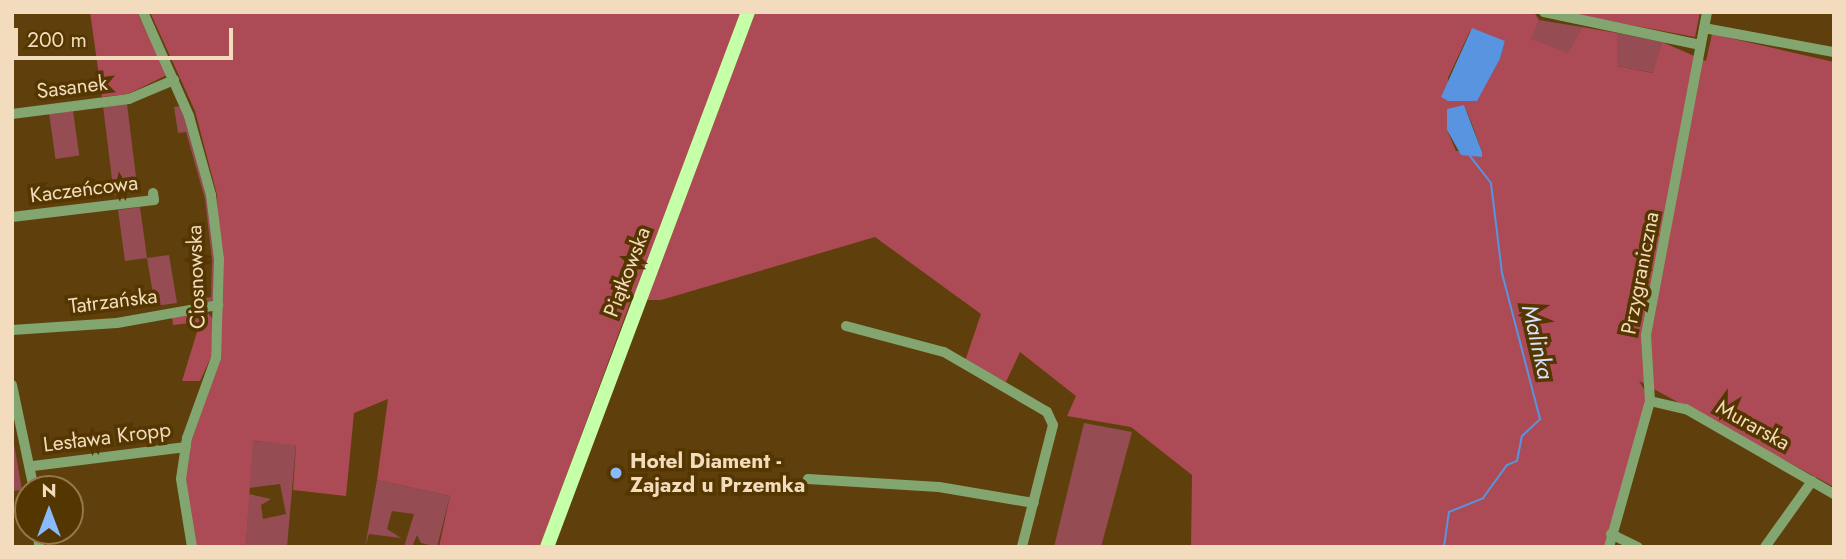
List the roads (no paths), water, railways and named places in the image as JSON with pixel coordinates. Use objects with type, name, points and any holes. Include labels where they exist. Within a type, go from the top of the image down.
[{"type":"main road","name":"Piątkowska","points":[[547,547],[748,12]]},
{"type":"street","name":"Ciosnowska","points":[[143,12],[174,80],[211,195],[218,305],[216,358],[186,447],[181,479],[192,547]]},
{"type":"street","points":[[1544,12],[1701,45]]},
{"type":"street","name":"Przygraniczna","points":[[1609,547],[1650,401],[1646,335],[1707,12]]},
{"type":"street","points":[[1704,28],[1834,52]]},
{"type":"street","name":"Sasanek","points":[[12,114],[129,99],[174,80]]},
{"type":"street","name":"Kaczeńcowa","points":[[12,217],[154,200],[153,193]]},
{"type":"street","name":"Tatrzańska","points":[[12,330],[117,323],[218,305]]},
{"type":"street","points":[[846,326],[944,352],[1046,412],[1053,425],[1021,547]]},
{"type":"street","points":[[12,385],[33,475]]},
{"type":"street","name":"Murarska","points":[[1650,401],[1686,409],[1834,494]]},
{"type":"street","name":"Lesława Kropp","points":[[33,466],[186,447]]},
{"type":"street","points":[[808,479],[939,487],[1034,503]]},
{"type":"street","points":[[1765,547],[1812,481]]},
{"type":"street","points":[[1611,534],[1638,547]]},
{"type":"water","points":[[1472,28],[1505,41],[1500,59],[1477,101],[1448,101],[1441,97]]},
{"type":"water","points":[[1464,105],[1482,157],[1461,155],[1447,130],[1447,109]]},
{"type":"waterway","name":"Malinka","points":[[1444,547],[1449,512],[1483,498],[1507,465],[1517,461],[1522,436],[1540,419],[1502,273],[1491,183],[1470,156]]},
{"type":"place","name":"Hotel Diament - Zajazd u Przemka","points":[[616,473]]}]
